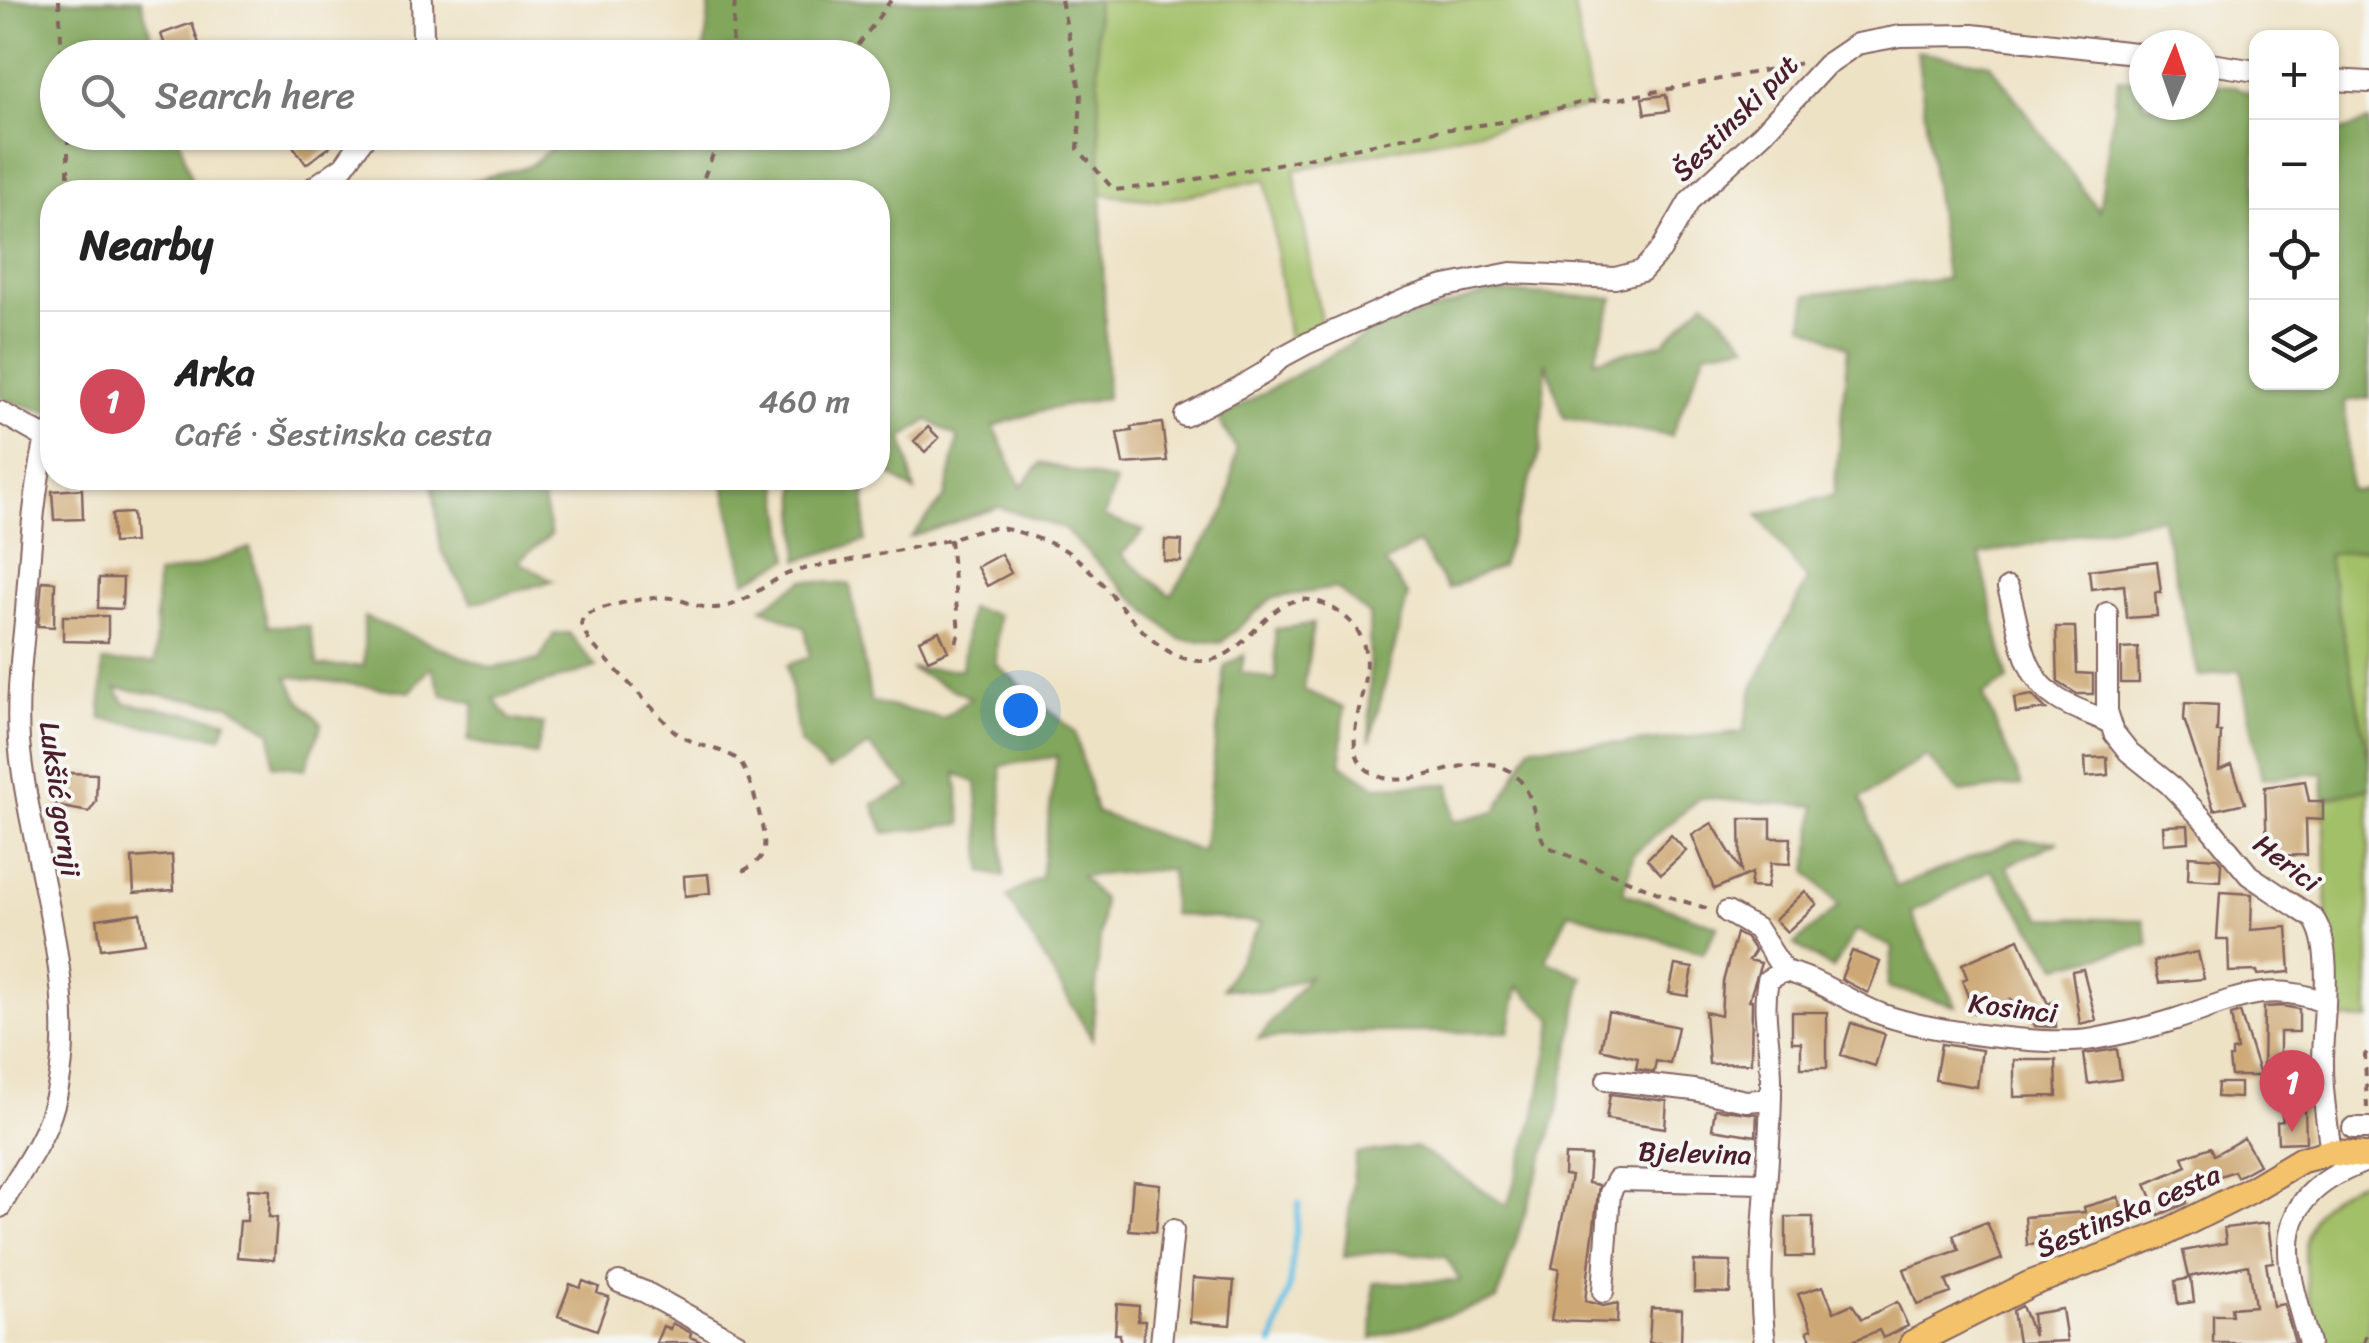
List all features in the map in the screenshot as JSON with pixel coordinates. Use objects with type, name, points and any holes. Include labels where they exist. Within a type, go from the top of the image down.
[{"type":"main road","name":"Šestinska cesta","points":[[1912,1343],[2030,1284],[2161,1235],[2228,1203],[2301,1160],[2331,1152],[2369,1158]]},
{"type":"street","points":[[422,0],[422,40]]},
{"type":"street","name":"Šestinski put","points":[[1186,416],[1308,343],[1445,286],[1511,274],[1615,278],[1642,271],[1661,250],[1690,200],[1763,133],[1826,64],[1857,44],[1932,34],[2012,37],[2129,52]]},
{"type":"street","points":[[2219,65],[2249,70]]},
{"type":"street","points":[[2339,80],[2369,82]]},
{"type":"street","points":[[325,180],[344,166],[355,150]]},
{"type":"street","name":"Lukšić gornji","points":[[0,412],[40,430]]},
{"type":"street","name":"Lukšić gornji","points":[[0,1207],[52,1112],[60,1078],[58,960],[10,660],[40,482]]},
{"type":"street","name":"Herici","points":[[2008,588],[2024,655],[2040,684],[2055,698],[2108,722],[2121,743],[2170,784],[2250,875],[2313,918],[2322,937],[2322,1066],[2331,1152]]},
{"type":"street","points":[[2106,613],[2108,722]]},
{"type":"street","points":[[1727,912],[1757,929],[1784,971]]},
{"type":"street","name":"Kosinci","points":[[1784,971],[1900,1020],[2059,1042],[2148,1028],[2253,992],[2289,993],[2323,1002]]},
{"type":"street","name":"Bjelevina","points":[[1765,1343],[1771,1099],[1766,989],[1773,974],[1784,971]]},
{"type":"street","name":"Bjelevina","points":[[1608,1080],[1694,1090],[1746,1101],[1771,1099]]},
{"type":"street","points":[[2310,1343],[2290,1273],[2294,1217],[2318,1184],[2369,1158]]},
{"type":"street","name":"Bjelevina","points":[[1603,1292],[1610,1193],[1618,1180],[1766,1183]]},
{"type":"street","points":[[1161,1343],[1172,1230]]},
{"type":"street","points":[[620,1282],[737,1343]]},
{"type":"path","points":[[58,0],[61,40]]},
{"type":"path","points":[[732,40],[735,0]]},
{"type":"path","points":[[863,40],[891,0]]},
{"type":"path","points":[[1061,0],[1081,94],[1078,148],[1114,190],[1170,184],[1436,131],[1510,122],[1583,102],[1618,99],[1815,61],[1826,64]]},
{"type":"path","points":[[69,180],[70,150]]},
{"type":"path","points":[[703,180],[715,150]]},
{"type":"path","points":[[743,871],[758,861],[764,850],[763,832],[744,766],[732,756],[687,742],[672,730],[588,641],[581,624],[584,616],[662,597],[705,608],[730,606],[770,582],[803,569],[950,540],[982,529],[1003,528],[1065,550],[1086,566],[1146,633],[1165,648],[1192,660],[1208,660],[1230,652],[1262,620],[1283,606],[1314,602],[1333,609],[1357,629],[1367,652],[1354,738],[1356,758],[1361,765],[1374,774],[1400,779],[1462,766],[1484,764],[1503,768],[1526,788],[1546,846],[1663,895],[1727,912]]},
{"type":"path","points":[[950,540],[959,632],[954,648]]},
{"type":"path","points":[[2364,1128],[2365,1055],[2369,1049]]},
{"type":"path","points":[[2364,1343],[2369,1328]]},
{"type":"green space","points":[[0,0],[141,0],[152,40],[40,40],[40,150],[183,150],[192,180],[40,180],[40,410],[0,398]]},
{"type":"green space","points":[[710,0],[1096,0],[1107,398],[1040,411],[994,426],[1021,487],[1041,463],[1116,482],[1104,517],[1144,531],[1121,555],[1171,596],[1227,508],[1236,449],[1218,419],[1378,328],[1491,292],[1614,298],[1594,360],[1663,343],[1705,300],[1748,344],[1706,351],[1671,436],[1564,418],[1546,362],[1540,451],[1501,566],[1448,589],[1418,543],[1385,563],[1408,595],[1370,741],[1369,615],[1336,588],[1272,598],[1221,643],[1179,639],[1064,529],[999,507],[911,537],[945,497],[958,438],[928,420],[903,438],[915,492],[890,474],[890,180],[475,180],[529,166],[549,150],[890,150],[890,40],[706,40]]},
{"type":"green space","points":[[1096,0],[1573,0],[1592,107],[1294,170],[1321,321],[1289,340],[1266,179],[1161,201],[1101,194]]},
{"type":"green space","points":[[1917,51],[1990,64],[2099,211],[2118,79],[2129,80],[2129,120],[2219,120],[2219,85],[2235,86],[2249,93],[2249,390],[2339,390],[2339,131],[2369,122],[2369,398],[2345,401],[2350,491],[2369,490],[2369,548],[2327,555],[2369,760],[2369,788],[2324,799],[2323,773],[2262,779],[2240,670],[2199,677],[2161,517],[1980,555],[2008,680],[1983,695],[2022,785],[1960,793],[1926,756],[1861,799],[1896,887],[2016,840],[2059,841],[2006,866],[2043,918],[2143,920],[2149,945],[2058,966],[1991,870],[1911,913],[1956,1006],[1887,987],[1893,948],[1856,930],[1833,969],[1794,944],[1839,906],[1808,872],[1816,806],[1700,798],[1634,854],[1623,892],[1718,926],[1703,953],[1569,912],[1546,960],[1583,977],[1557,1114],[1497,1300],[1372,1339],[1374,1283],[1460,1281],[1446,1257],[1388,1251],[1344,1257],[1356,1154],[1416,1147],[1507,1206],[1536,1112],[1554,1020],[1518,986],[1509,1032],[1361,1032],[1258,1039],[1309,976],[1267,992],[1223,988],[1261,923],[1172,914],[1171,869],[1081,876],[1103,900],[1092,1039],[1007,897],[1041,877],[1057,756],[1001,766],[1004,877],[983,872],[976,783],[956,773],[962,824],[885,833],[873,804],[910,787],[869,746],[828,770],[799,742],[787,665],[810,657],[805,628],[762,608],[804,580],[850,585],[871,702],[943,718],[971,698],[910,669],[962,669],[969,608],[998,615],[996,664],[1075,732],[1096,812],[1202,852],[1225,666],[1244,655],[1241,672],[1276,681],[1275,629],[1313,624],[1304,690],[1344,707],[1341,764],[1375,786],[1450,784],[1453,822],[1496,811],[1531,746],[1626,743],[1743,732],[1753,688],[1807,580],[1758,515],[1834,495],[1848,347],[1803,324],[1807,295],[1946,279]]},
{"type":"green space","points":[[433,490],[541,490],[551,535],[518,561],[553,581],[472,603],[441,551]]},
{"type":"green space","points":[[725,490],[780,490],[789,559],[746,581]]},
{"type":"green space","points":[[796,490],[865,490],[865,541],[799,560]]},
{"type":"green space","points":[[250,548],[268,626],[309,626],[318,666],[364,666],[364,617],[491,668],[539,660],[554,634],[569,633],[596,667],[494,699],[510,719],[544,725],[536,755],[468,741],[475,703],[443,695],[431,667],[410,692],[287,676],[299,699],[322,724],[305,769],[273,765],[271,732],[230,705],[116,688],[125,703],[227,720],[221,737],[101,719],[103,662],[155,663],[157,575],[192,568]]},
{"type":"green space","points":[[2369,548],[2369,760],[2327,554]]},
{"type":"green space","points":[[2369,788],[2369,1020],[2330,1019],[2324,799]]},
{"type":"green space","points":[[2369,1181],[2369,1343],[2322,1343],[2306,1271],[2305,1248],[2310,1227],[2320,1208],[2337,1193]]},
{"type":"building","points":[[192,23],[198,40],[163,40],[161,34]]},
{"type":"building","points":[[1666,95],[1669,111],[1645,114],[1642,98]]},
{"type":"building","points":[[296,150],[326,150],[306,164]]},
{"type":"building","points":[[1162,423],[1167,461],[1123,464],[1117,433]]},
{"type":"building","points":[[928,427],[939,438],[925,452],[914,441]]},
{"type":"building","points":[[82,490],[83,519],[54,520],[52,491]]},
{"type":"building","points":[[132,513],[134,542],[113,543],[112,514]]},
{"type":"building","points":[[1165,540],[1182,541],[1181,562],[1164,561]]},
{"type":"building","points":[[1001,554],[1011,573],[987,586],[977,567]]},
{"type":"building","points":[[2157,561],[2161,592],[2155,592],[2157,616],[2127,618],[2124,585],[2091,589],[2089,570]]},
{"type":"building","points":[[99,578],[123,578],[122,609],[98,608]]},
{"type":"building","points":[[42,581],[55,582],[54,627],[38,626]]},
{"type":"building","points":[[63,616],[108,616],[108,642],[63,641]]},
{"type":"building","points":[[2056,627],[2075,627],[2077,673],[2093,674],[2093,694],[2077,694],[2058,682]]},
{"type":"building","points":[[939,631],[948,651],[928,660],[919,640]]},
{"type":"building","points":[[2138,648],[2139,683],[2121,683],[2121,649]]},
{"type":"building","points":[[2032,695],[2046,709],[2016,713],[2014,698]]},
{"type":"building","points":[[2185,703],[2218,705],[2219,770],[2232,765],[2245,803],[2214,810],[2184,719]]},
{"type":"building","points":[[2107,757],[2108,775],[2086,777],[2085,758]]},
{"type":"building","points":[[68,773],[97,774],[96,802],[89,812],[56,806],[57,782],[68,783]]},
{"type":"building","points":[[2305,781],[2309,801],[2323,801],[2323,820],[2306,819],[2307,855],[2267,856],[2265,787]]},
{"type":"building","points":[[1740,819],[1771,819],[1771,838],[1791,838],[1790,864],[1771,863],[1767,888],[1750,887],[1752,873],[1714,889],[1692,835],[1712,823],[1741,871]]},
{"type":"building","points":[[2188,825],[2189,842],[2164,844],[2163,826]]},
{"type":"building","points":[[1671,835],[1686,851],[1661,874],[1647,859]]},
{"type":"building","points":[[172,855],[174,890],[134,893],[132,858]]},
{"type":"building","points":[[2189,856],[2217,858],[2221,863],[2220,881],[2188,879]]},
{"type":"building","points":[[708,874],[710,893],[685,896],[684,876]]},
{"type":"building","points":[[1805,891],[1817,904],[1787,932],[1775,920]]},
{"type":"building","points":[[2220,892],[2252,894],[2251,930],[2287,927],[2290,972],[2229,972],[2228,939],[2217,939]]},
{"type":"building","points":[[140,913],[145,943],[101,949],[97,919]]},
{"type":"building","points":[[1736,933],[1747,939],[1755,951],[1749,960],[1761,963],[1749,1000],[1751,1063],[1709,1064],[1705,1012],[1721,1016],[1723,982]]},
{"type":"building","points":[[2019,939],[2048,1004],[2055,1001],[2056,1027],[2035,1026],[2023,1001],[2014,1005],[2011,999],[1974,1013],[1962,980],[1967,978],[1962,964]]},
{"type":"building","points":[[1852,951],[1880,962],[1868,993],[1841,979]]},
{"type":"building","points":[[2198,952],[2204,979],[2159,983],[2154,961]]},
{"type":"building","points":[[1675,965],[1693,968],[1688,996],[1669,993]]},
{"type":"building","points":[[2083,969],[2096,1020],[2080,1024],[2072,971]]},
{"type":"building","points":[[2264,1007],[2299,1009],[2299,1032],[2280,1032],[2280,1077],[2263,1076]]},
{"type":"building","points":[[1608,1012],[1678,1027],[1670,1064],[1656,1061],[1654,1072],[1636,1069],[1638,1058],[1601,1049]]},
{"type":"building","points":[[1792,1012],[1827,1012],[1827,1068],[1801,1068],[1801,1042],[1792,1042]]},
{"type":"building","points":[[2240,1012],[2260,1076],[2231,1076],[2229,1058],[2237,1050],[2231,1015]]},
{"type":"building","points":[[1851,1023],[1885,1034],[1875,1066],[1841,1055]]},
{"type":"building","points":[[1941,1044],[1982,1050],[1977,1087],[1935,1080]]},
{"type":"building","points":[[2117,1049],[2121,1079],[2088,1084],[2084,1054]]},
{"type":"building","points":[[2014,1060],[2056,1060],[2057,1096],[2014,1097]]},
{"type":"building","points":[[2307,1079],[2311,1106],[2305,1107],[2306,1142],[2278,1143],[2277,1122],[2283,1121],[2276,1084]]},
{"type":"building","points":[[2218,1083],[2240,1083],[2240,1098],[2217,1097]]},
{"type":"building","points":[[1610,1094],[1667,1101],[1665,1128],[1606,1119]]},
{"type":"building","points":[[1715,1109],[1757,1114],[1756,1136],[1712,1129]]},
{"type":"building","points":[[2244,1138],[2259,1165],[2237,1177],[2234,1171],[2182,1189],[2187,1203],[2159,1215],[2146,1184],[2187,1166],[2183,1157],[2211,1147],[2214,1155]]},
{"type":"building","points":[[1565,1155],[1590,1156],[1588,1183],[1599,1185],[1585,1301],[1603,1306],[1618,1303],[1617,1323],[1551,1321],[1559,1269],[1552,1268],[1571,1176],[1564,1175]]},
{"type":"building","points":[[1133,1181],[1160,1184],[1156,1232],[1129,1230]]},
{"type":"building","points":[[248,1189],[270,1190],[269,1217],[277,1218],[274,1260],[237,1257],[240,1221],[247,1221]]},
{"type":"building","points":[[2118,1197],[2126,1223],[2070,1242],[2027,1245],[2025,1217],[2085,1212],[2084,1207]]},
{"type":"building","points":[[1786,1217],[1813,1217],[1813,1257],[1786,1257]]},
{"type":"building","points":[[1987,1222],[2002,1259],[1946,1281],[1951,1293],[1917,1305],[1904,1269],[1959,1250],[1953,1235]]},
{"type":"building","points":[[2268,1223],[2273,1262],[2266,1263],[2273,1306],[2284,1304],[2295,1343],[2213,1343],[2213,1315],[2232,1315],[2231,1308],[2255,1306],[2249,1265],[2189,1277],[2183,1251],[2226,1243],[2224,1228]]},
{"type":"building","points":[[1694,1261],[1731,1262],[1730,1293],[1694,1292]]},
{"type":"building","points":[[1193,1278],[1234,1281],[1230,1325],[1190,1322]]},
{"type":"building","points":[[2191,1278],[2194,1302],[2178,1304],[2175,1281]]},
{"type":"building","points":[[583,1281],[599,1287],[597,1293],[609,1297],[597,1330],[558,1316],[570,1284],[580,1288]]},
{"type":"building","points":[[1823,1286],[1834,1312],[1852,1304],[1862,1319],[1897,1302],[1908,1326],[1883,1338],[1879,1330],[1848,1343],[1813,1343],[1807,1331],[1812,1329],[1798,1294]]},
{"type":"building","points":[[1117,1304],[1139,1306],[1138,1321],[1145,1321],[1143,1343],[1120,1343],[1120,1334],[1115,1334]]},
{"type":"building","points":[[2022,1306],[2034,1336],[2032,1314],[2062,1309],[2067,1341],[2018,1343],[2013,1311]]},
{"type":"building","points":[[1651,1308],[1682,1309],[1681,1343],[1649,1343]]},
{"type":"building","points":[[672,1323],[704,1343],[656,1343],[663,1326],[670,1329]]},
{"type":"waterway","points":[[1273,1343],[1289,1288],[1299,1203]]},
{"type":"place","name":"Arka","points":[[2292,1132]]}]
